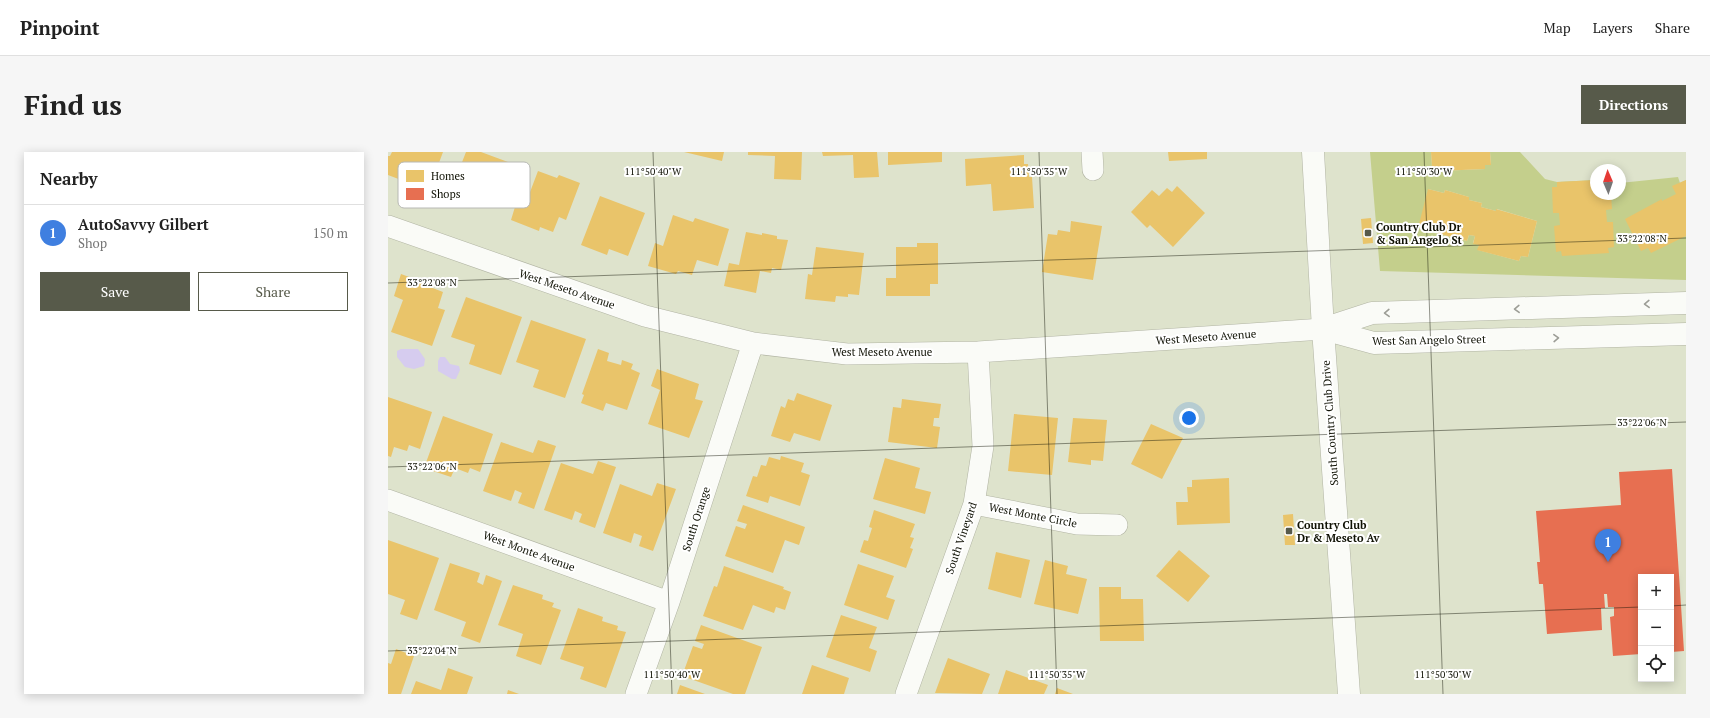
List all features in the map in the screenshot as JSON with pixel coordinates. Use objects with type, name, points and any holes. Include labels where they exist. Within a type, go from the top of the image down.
[{"type":"street","name":"South Country Club Drive","points":[[1313,152],[1323,329],[1342,571],[1349,694]]},
{"type":"street","name":"West Meseto Avenue","points":[[388,226],[645,316],[753,343],[847,354],[978,352],[1323,329]]},
{"type":"street","points":[[1323,329],[1372,313],[1686,303]]},
{"type":"street","name":"West San Angelo Street","points":[[1323,329],[1374,343],[1686,334]]},
{"type":"street","name":"South Orange","points":[[636,694],[669,602],[753,343]]},
{"type":"street","name":"South Vineyard","points":[[906,694],[974,504],[983,446],[978,352]]},
{"type":"street","name":"West Monte Avenue","points":[[388,500],[669,602]]},
{"type":"street","name":"West Monte Circle","points":[[974,504],[1077,524],[1117,525]]},
{"type":"green space","points":[[1370,152],[1431,152],[1432,167],[1438,167],[1438,171],[1485,169],[1485,165],[1491,164],[1490,152],[1520,152],[1545,179],[1557,182],[1590,180],[1590,200],[1626,200],[1626,182],[1678,177],[1680,183],[1686,180],[1686,280],[1380,271]],"holes":[[[1428,189],[1444,193],[1445,190],[1469,197],[1469,200],[1482,203],[1481,207],[1496,211],[1497,209],[1537,221],[1528,257],[1521,256],[1519,261],[1478,250],[1479,245],[1473,243],[1475,236],[1469,235],[1467,241],[1426,231]]]},
{"type":"shaded area","points":[[401,349],[418,349],[425,359],[424,366],[414,369],[405,367],[397,357],[397,351]]},
{"type":"shaded area","points":[[440,357],[445,357],[450,364],[459,366],[460,370],[456,379],[452,379],[438,371],[438,361]]},
{"type":"building: Homes","points":[[392,152],[443,152],[439,162],[398,162],[398,179],[388,175],[388,156],[390,156]]},
{"type":"building: Homes","points":[[466,152],[481,152],[508,162],[462,162]]},
{"type":"building: Homes","points":[[684,152],[724,152],[722,161]]},
{"type":"building: Homes","points":[[748,152],[802,152],[801,180],[774,179],[775,156],[748,155]]},
{"type":"building: Homes","points":[[822,152],[877,152],[879,177],[854,178],[853,155],[823,156]]},
{"type":"building: Homes","points":[[888,152],[942,152],[942,162],[888,165]]},
{"type":"building: Homes","points":[[1168,152],[1207,152],[1207,159],[1169,161]]},
{"type":"building: Homes","points":[[1431,152],[1490,152],[1491,165],[1485,165],[1485,169],[1438,171],[1438,167],[1432,167]]},
{"type":"building: Homes","points":[[1024,155],[1024,164],[1028,164],[1029,177],[1032,177],[1034,208],[993,211],[991,184],[966,186],[965,159]]},
{"type":"building: Homes","points":[[538,171],[557,178],[559,175],[580,183],[566,220],[559,217],[553,232],[540,227],[539,231],[511,220],[515,208],[530,208],[530,192]]},
{"type":"building: Homes","points":[[1590,180],[1590,200],[1611,200],[1612,209],[1606,210],[1607,222],[1613,222],[1614,247],[1608,248],[1609,253],[1562,256],[1561,251],[1556,252],[1554,226],[1560,225],[1559,213],[1553,213],[1552,187],[1557,187],[1557,182]]},
{"type":"building: Homes","points":[[1686,180],[1686,236],[1651,253],[1648,248],[1641,251],[1625,219],[1662,199],[1662,201],[1676,194],[1672,186]]},
{"type":"building: Homes","points":[[1177,186],[1205,213],[1173,247],[1150,225],[1147,228],[1131,212],[1152,190],[1159,196],[1167,188],[1172,192]]},
{"type":"building: Homes","points":[[1428,189],[1444,193],[1445,190],[1469,197],[1469,200],[1482,203],[1481,207],[1496,211],[1496,209],[1537,221],[1528,257],[1521,256],[1519,261],[1477,250],[1479,245],[1473,244],[1475,236],[1469,235],[1467,241],[1425,230],[1427,226],[1419,224]]},
{"type":"building: Homes","points":[[600,196],[645,213],[628,256],[609,249],[607,255],[581,245]]},
{"type":"building: Homes","points":[[673,215],[693,222],[695,218],[729,229],[718,266],[697,260],[692,275],[678,271],[676,274],[648,266],[655,243],[663,246]]},
{"type":"building: Homes","points":[[1371,218],[1373,243],[1363,244],[1361,219]]},
{"type":"building: Homes","points":[[1071,221],[1102,226],[1093,280],[1042,272],[1048,234],[1057,235],[1058,230],[1070,232]]},
{"type":"building: Homes","points":[[746,232],[762,235],[762,233],[777,236],[777,239],[788,240],[781,270],[772,268],[771,273],[760,271],[756,293],[724,286],[729,263],[739,265]]},
{"type":"building: Homes","points":[[917,243],[938,243],[938,284],[930,284],[930,296],[886,296],[886,278],[896,278],[896,247],[917,247]]},
{"type":"building: Homes","points":[[816,247],[864,253],[859,295],[848,294],[848,297],[836,296],[835,302],[805,299],[808,274],[812,275]]},
{"type":"building: Homes","points":[[401,274],[431,285],[430,287],[443,292],[438,308],[445,310],[432,346],[391,332],[403,300],[394,296]]},
{"type":"building: Homes","points":[[466,297],[522,317],[501,375],[469,364],[475,345],[451,337]]},
{"type":"building: Homes","points":[[531,320],[586,339],[565,398],[533,387],[539,370],[516,362]]},
{"type":"building: Homes","points":[[598,349],[609,353],[607,361],[621,365],[622,360],[633,364],[631,369],[640,373],[627,410],[606,403],[603,411],[581,403],[584,395],[582,394]]},
{"type":"building: Homes","points":[[657,369],[699,384],[695,399],[703,401],[689,438],[648,424],[660,390],[651,386]]},
{"type":"building: Homes","points":[[797,393],[832,405],[820,441],[794,433],[790,442],[771,436],[781,406],[785,408],[788,399],[794,401]]},
{"type":"building: Homes","points":[[388,397],[432,412],[420,449],[409,445],[407,451],[394,447],[391,457],[388,456]]},
{"type":"building: Homes","points":[[902,399],[941,404],[939,418],[934,418],[933,426],[940,427],[937,448],[888,442],[893,407],[901,408]]},
{"type":"building: Homes","points":[[1014,414],[1058,418],[1052,475],[1008,471]]},
{"type":"building: Homes","points":[[443,416],[493,434],[480,472],[470,468],[468,473],[455,468],[451,477],[424,468]]},
{"type":"building: Homes","points":[[1073,418],[1107,420],[1103,461],[1091,460],[1091,465],[1068,462]]},
{"type":"building: Homes","points":[[1151,424],[1183,438],[1162,479],[1131,464]]},
{"type":"building: Homes","points":[[538,440],[556,446],[534,509],[518,503],[522,493],[515,490],[511,501],[483,491],[501,442],[533,453]]},
{"type":"building: Homes","points":[[781,456],[804,463],[801,472],[810,475],[800,506],[770,496],[768,503],[746,496],[753,476],[757,477],[761,465],[766,466],[769,457],[780,460]]},
{"type":"building: Homes","points":[[885,458],[920,468],[915,488],[931,492],[925,514],[873,499]]},
{"type":"building: Homes","points":[[598,461],[616,467],[595,528],[579,522],[582,514],[575,511],[572,520],[544,510],[561,463],[593,474]]},
{"type":"building: Homes","points":[[1229,478],[1230,523],[1177,525],[1176,502],[1188,502],[1187,487],[1192,487],[1192,480]]},
{"type":"building: Homes","points":[[657,483],[676,489],[653,551],[639,546],[642,536],[634,533],[631,543],[603,533],[620,484],[652,496]]},
{"type":"building: Homes","points":[[743,505],[805,527],[799,545],[785,540],[773,573],[725,556],[736,526],[745,529],[747,524],[737,521]]},
{"type":"building: Homes","points":[[874,510],[915,524],[910,537],[914,538],[910,548],[913,549],[906,568],[860,552],[864,540],[868,541],[872,528],[869,527]]},
{"type":"building: Homes","points":[[1293,514],[1295,545],[1285,545],[1283,515]]},
{"type":"building: Homes","points":[[388,540],[439,558],[417,620],[400,614],[405,600],[388,594]]},
{"type":"building: Homes","points":[[1179,550],[1210,576],[1188,602],[1156,576]]},
{"type":"building: Homes","points":[[996,552],[1030,560],[1021,598],[988,589]]},
{"type":"building: Homes","points":[[1045,560],[1068,566],[1066,574],[1087,579],[1078,614],[1034,604]]},
{"type":"building: Homes","points":[[450,563],[480,573],[477,582],[483,585],[486,575],[502,581],[480,643],[461,636],[466,622],[434,610]]},
{"type":"building: Homes","points":[[858,564],[894,576],[886,597],[895,600],[888,620],[844,605]]},
{"type":"building: Homes","points":[[724,566],[784,587],[783,589],[791,592],[785,610],[776,607],[774,613],[753,605],[743,630],[703,616],[714,586],[717,587]]},
{"type":"building: Homes","points":[[513,585],[543,595],[542,599],[554,603],[552,607],[561,610],[541,665],[516,656],[523,634],[498,625]]},
{"type":"building: Homes","points":[[1099,587],[1121,587],[1121,599],[1143,599],[1144,641],[1100,641]]},
{"type":"building: Homes","points":[[578,608],[603,617],[602,621],[618,626],[617,630],[626,632],[606,688],[580,679],[584,667],[560,659]]},
{"type":"building: Homes","points":[[841,615],[877,627],[869,648],[877,651],[870,672],[826,657]]},
{"type":"building: Homes","points":[[701,625],[762,647],[745,694],[733,694],[682,676],[693,646],[702,649],[704,644],[695,641]]},
{"type":"building: Homes","points":[[396,649],[414,656],[401,694],[388,694],[388,663],[391,664]]},
{"type":"building: Homes","points":[[948,658],[990,674],[982,694],[935,693]]},
{"type":"building: Homes","points":[[812,665],[849,678],[844,694],[802,694]]},
{"type":"building: Homes","points":[[448,668],[473,677],[467,694],[411,694],[416,681],[441,690]]},
{"type":"building: Homes","points":[[1006,670],[1048,685],[1044,694],[998,694]]},
{"type":"building: Homes","points":[[680,685],[705,694],[677,694]]},
{"type":"building: Homes","points":[[1057,688],[1073,694],[1055,694]]},
{"type":"building: Homes","points":[[508,690],[519,694],[507,694]]},
{"type":"building: Shops","points":[[1672,469],[1684,651],[1674,652],[1674,574],[1638,574],[1638,654],[1613,656],[1610,617],[1614,616],[1614,607],[1608,607],[1607,594],[1604,594],[1605,608],[1601,608],[1602,630],[1547,634],[1543,584],[1539,584],[1537,562],[1540,562],[1536,511],[1621,505],[1619,472]]},
{"type":"place","name":"Country Club Dr & San Angelo St","points":[[1368,233]]},
{"type":"place","name":"Country Club Dr & Meseto Av","points":[[1289,531]]},
{"type":"place","name":"AutoSavvy Gilbert","points":[[1608,562]]}]
